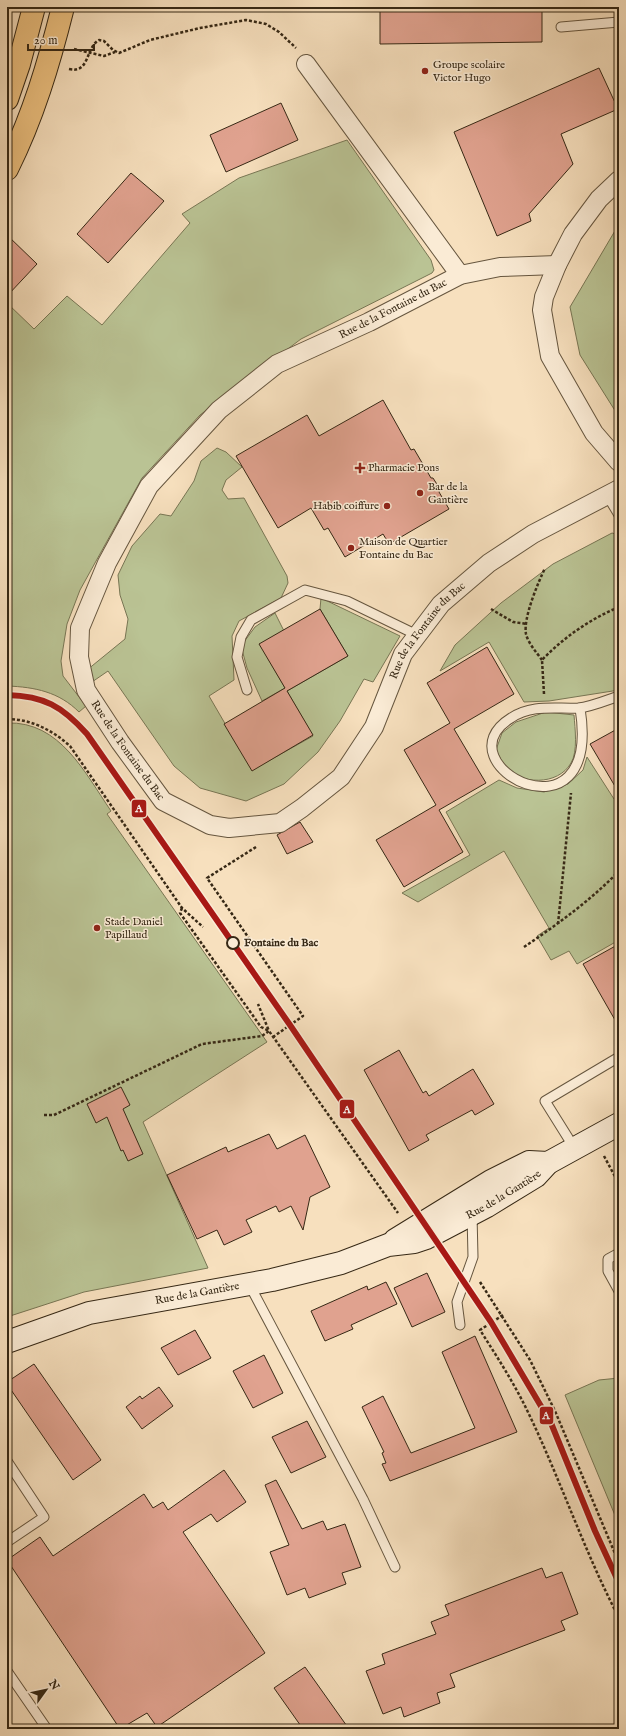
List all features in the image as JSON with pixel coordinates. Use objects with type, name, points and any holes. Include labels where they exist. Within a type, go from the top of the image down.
[{"type":"main road","points":[[7,99],[19,64],[34,7]]},
{"type":"main road","points":[[7,169],[26,128],[51,53],[63,7]]},
{"type":"main road","name":"Rue de la Gantière","points":[[7,1342],[89,1313],[272,1280],[341,1263],[388,1245],[414,1242],[426,1238],[472,1214],[536,1176],[548,1163],[619,1124]]},
{"type":"main road","name":"Rue de la Gantière","points":[[388,1245],[407,1231],[491,1181],[528,1162],[548,1163]]},
{"type":"street","name":"Rue de la Fontaine du Bac","points":[[306,64],[460,275]]},
{"type":"street","points":[[619,180],[598,199],[573,234],[557,265],[544,297],[542,310],[550,356],[594,432],[619,462]]},
{"type":"street","name":"Rue de la Fontaine du Bac","points":[[557,265],[500,266],[460,275],[369,322],[277,364],[220,410],[149,486],[107,564],[80,628],[79,657],[86,690],[120,742],[163,801],[210,824],[229,828],[280,823],[302,808],[341,777],[374,727],[403,654],[441,604],[489,563],[532,534],[613,492]]},
{"type":"lane","points":[[561,27],[619,22]]},
{"type":"lane","points":[[613,492],[619,515]]},
{"type":"lane","points":[[247,690],[237,657],[241,637],[251,620],[304,590],[347,601],[417,635]]},
{"type":"lane","points":[[580,708],[583,746],[576,767],[570,774],[554,784],[543,788],[518,782],[501,770],[494,759],[491,749],[493,739],[499,728],[510,718],[524,711],[545,707],[580,708],[619,696]]},
{"type":"lane","points":[[575,1149],[545,1101],[619,1057]]},
{"type":"lane","points":[[460,1325],[457,1302],[473,1257],[472,1214]]},
{"type":"lane","points":[[619,1253],[608,1259],[608,1271],[619,1291]]},
{"type":"lane","points":[[249,1284],[363,1498],[396,1567]]},
{"type":"lane","points":[[7,1461],[44,1517],[7,1542]]},
{"type":"lane","points":[[7,1671],[47,1729]]},
{"type":"path","points":[[51,53],[89,53],[104,56],[115,52],[123,52],[150,40],[200,28],[246,20],[266,24],[279,32],[294,44],[306,64]]},
{"type":"path","points":[[51,53],[70,70],[78,69],[85,64],[93,44],[101,40],[115,52]]},
{"type":"path","points":[[545,568],[531,604],[526,635],[542,660],[545,707]]},
{"type":"path","points":[[542,660],[555,647],[584,626],[619,607]]},
{"type":"path","points":[[491,609],[513,622],[527,624]]},
{"type":"path","points":[[7,719],[20,720],[45,728],[59,736],[70,746],[182,908],[203,927]]},
{"type":"path","points":[[558,924],[570,815],[570,774]]},
{"type":"path","points":[[273,1036],[303,1016],[207,878],[271,837],[280,823]]},
{"type":"path","points":[[524,946],[558,924],[607,884],[619,872]]},
{"type":"path","points":[[182,908],[180,913],[261,1028],[269,1031]]},
{"type":"path","points":[[258,1004],[269,1031],[396,1210],[407,1231]]},
{"type":"path","points":[[44,1115],[54,1115],[202,1044],[262,1036],[269,1031]]},
{"type":"path","points":[[602,1152],[619,1184]]},
{"type":"path","points":[[470,1266],[530,1360],[555,1411],[619,1563]]},
{"type":"path","points":[[502,1315],[480,1330],[525,1405],[556,1474],[583,1542],[619,1618]]},
{"type":"green space","points":[[347,140],[431,260],[434,270],[432,273],[301,339],[200,415],[142,478],[80,590],[67,624],[61,661],[63,676],[86,706],[79,712],[55,695],[37,689],[7,686],[7,528],[12,524],[7,517],[7,303],[34,329],[67,296],[102,325],[190,223],[182,214],[239,178]]},
{"type":"green space","points":[[619,224],[619,417],[580,355],[570,307]]},
{"type":"green space","points":[[217,448],[226,452],[242,467],[226,480],[222,490],[228,499],[244,498],[287,576],[288,583],[281,598],[239,621],[232,636],[234,680],[209,696],[252,770],[313,736],[287,691],[348,656],[320,609],[321,598],[400,636],[373,682],[364,679],[340,721],[318,752],[284,784],[246,801],[200,788],[174,766],[108,671],[92,682],[87,670],[125,639],[128,619],[120,595],[118,575],[132,546],[160,514],[171,516],[194,481],[201,461]]},
{"type":"green space","points":[[612,533],[619,535],[619,690],[549,701],[524,702],[489,642],[440,671],[455,645],[501,603],[553,564]]},
{"type":"green space","points":[[275,613],[284,631],[260,644],[285,688],[262,701],[247,668],[241,646],[255,627]]},
{"type":"green space","points":[[546,712],[574,715],[576,740],[575,753],[571,763],[565,771],[548,779],[539,780],[520,777],[505,766],[496,750],[502,733],[516,722]]},
{"type":"green space","name":"Stade Daniel Papillaud","points":[[7,723],[26,725],[42,731],[56,740],[81,766],[111,811],[107,814],[267,1042],[143,1122],[208,1268],[84,1292],[7,1317]]},
{"type":"green space","points":[[587,757],[614,799],[619,797],[619,940],[577,964],[569,951],[551,960],[537,936],[549,928],[504,851],[418,902],[402,893],[470,855],[446,812],[499,780],[517,788],[544,792],[568,784],[583,770]]},
{"type":"green space","points":[[619,1378],[619,1525],[565,1395],[599,1380]]},
{"type":"building","points":[[380,7],[542,7],[542,42],[380,44]]},
{"type":"building","points":[[599,68],[618,109],[561,134],[573,164],[529,214],[531,221],[497,236],[454,132]]},
{"type":"building","points":[[281,103],[298,140],[226,172],[210,135]]},
{"type":"building","points":[[131,173],[164,201],[108,263],[77,234]]},
{"type":"building","points":[[7,235],[37,264],[7,296]]},
{"type":"building","points":[[383,400],[411,450],[414,449],[431,478],[433,478],[440,489],[439,492],[449,509],[389,544],[383,534],[345,557],[328,528],[324,530],[311,508],[278,528],[236,456],[307,415],[319,436]]},
{"type":"building","points":[[320,609],[348,656],[287,691],[313,735],[252,771],[224,724],[285,688],[259,644]]},
{"type":"building","points":[[487,647],[514,694],[454,729],[486,783],[439,810],[463,852],[404,887],[376,840],[436,805],[404,750],[450,723],[427,683]]},
{"type":"building","points":[[619,728],[619,793],[590,744]]},
{"type":"building","points":[[300,822],[313,842],[287,854],[277,835]]},
{"type":"building","points":[[619,944],[619,1027],[583,964]]},
{"type":"building","points":[[399,1050],[423,1093],[426,1091],[429,1096],[473,1069],[494,1104],[475,1115],[472,1110],[426,1135],[429,1140],[409,1151],[364,1070]]},
{"type":"building","points":[[121,1087],[130,1105],[123,1109],[143,1154],[128,1161],[123,1150],[121,1151],[107,1117],[96,1123],[87,1104]]},
{"type":"building","points":[[269,1134],[277,1149],[305,1135],[330,1187],[310,1197],[303,1230],[291,1206],[279,1212],[276,1206],[246,1220],[252,1232],[224,1245],[217,1230],[197,1239],[167,1175],[226,1147],[228,1152]]},
{"type":"building","points":[[427,1273],[445,1312],[412,1327],[394,1288]]},
{"type":"building","points":[[386,1282],[397,1304],[351,1325],[353,1329],[325,1341],[311,1311],[367,1286],[368,1290]]},
{"type":"building","points":[[195,1330],[211,1358],[178,1375],[161,1348]]},
{"type":"building","points":[[475,1336],[517,1432],[390,1481],[382,1464],[386,1463],[382,1453],[384,1452],[362,1407],[383,1396],[411,1453],[475,1428],[442,1352]]},
{"type":"building","points":[[264,1355],[283,1393],[253,1408],[233,1371]]},
{"type":"building","points":[[34,1364],[101,1460],[73,1480],[7,1384],[7,1382]]},
{"type":"building","points":[[159,1387],[173,1406],[142,1429],[126,1407],[140,1396],[142,1399]]},
{"type":"building","points":[[307,1421],[326,1457],[291,1473],[272,1437]]},
{"type":"building","points":[[224,1470],[246,1502],[217,1522],[211,1514],[183,1532],[265,1653],[157,1727],[147,1713],[120,1729],[7,1560],[40,1537],[53,1556],[144,1494],[153,1508],[163,1502],[168,1510]]},
{"type":"building","points":[[276,1480],[302,1529],[323,1521],[327,1530],[345,1524],[361,1567],[342,1573],[346,1584],[309,1598],[305,1588],[287,1595],[270,1552],[289,1545],[265,1485]]},
{"type":"building","points":[[542,1568],[546,1578],[562,1572],[578,1614],[561,1621],[565,1630],[450,1674],[455,1687],[437,1693],[440,1703],[404,1717],[401,1707],[383,1714],[366,1671],[385,1664],[382,1654],[436,1634],[431,1622],[449,1615],[445,1605]]},
{"type":"building","points":[[305,1667],[349,1729],[303,1729],[274,1688]]},
{"type":"transit line","name":"A","points":[[7,695],[32,698],[52,704],[69,716],[87,734],[290,1025],[491,1322],[551,1423],[595,1531],[619,1583]]},
{"type":"place","name":"Groupe scolaire Victor Hugo","points":[[425,71]]},
{"type":"place","name":"Pharmacie Pons","points":[[360,468]]},
{"type":"place","name":"Bar de la Gantière","points":[[420,493]]},
{"type":"place","name":"Habib coiffure","points":[[387,506]]},
{"type":"place","name":"Maison de Quartier Fontaine du Bac","points":[[351,548]]},
{"type":"place","name":"Stade Daniel Papillaud","points":[[97,928]]},
{"type":"place","name":"Fontaine du Bac","points":[[233,943]]}]
